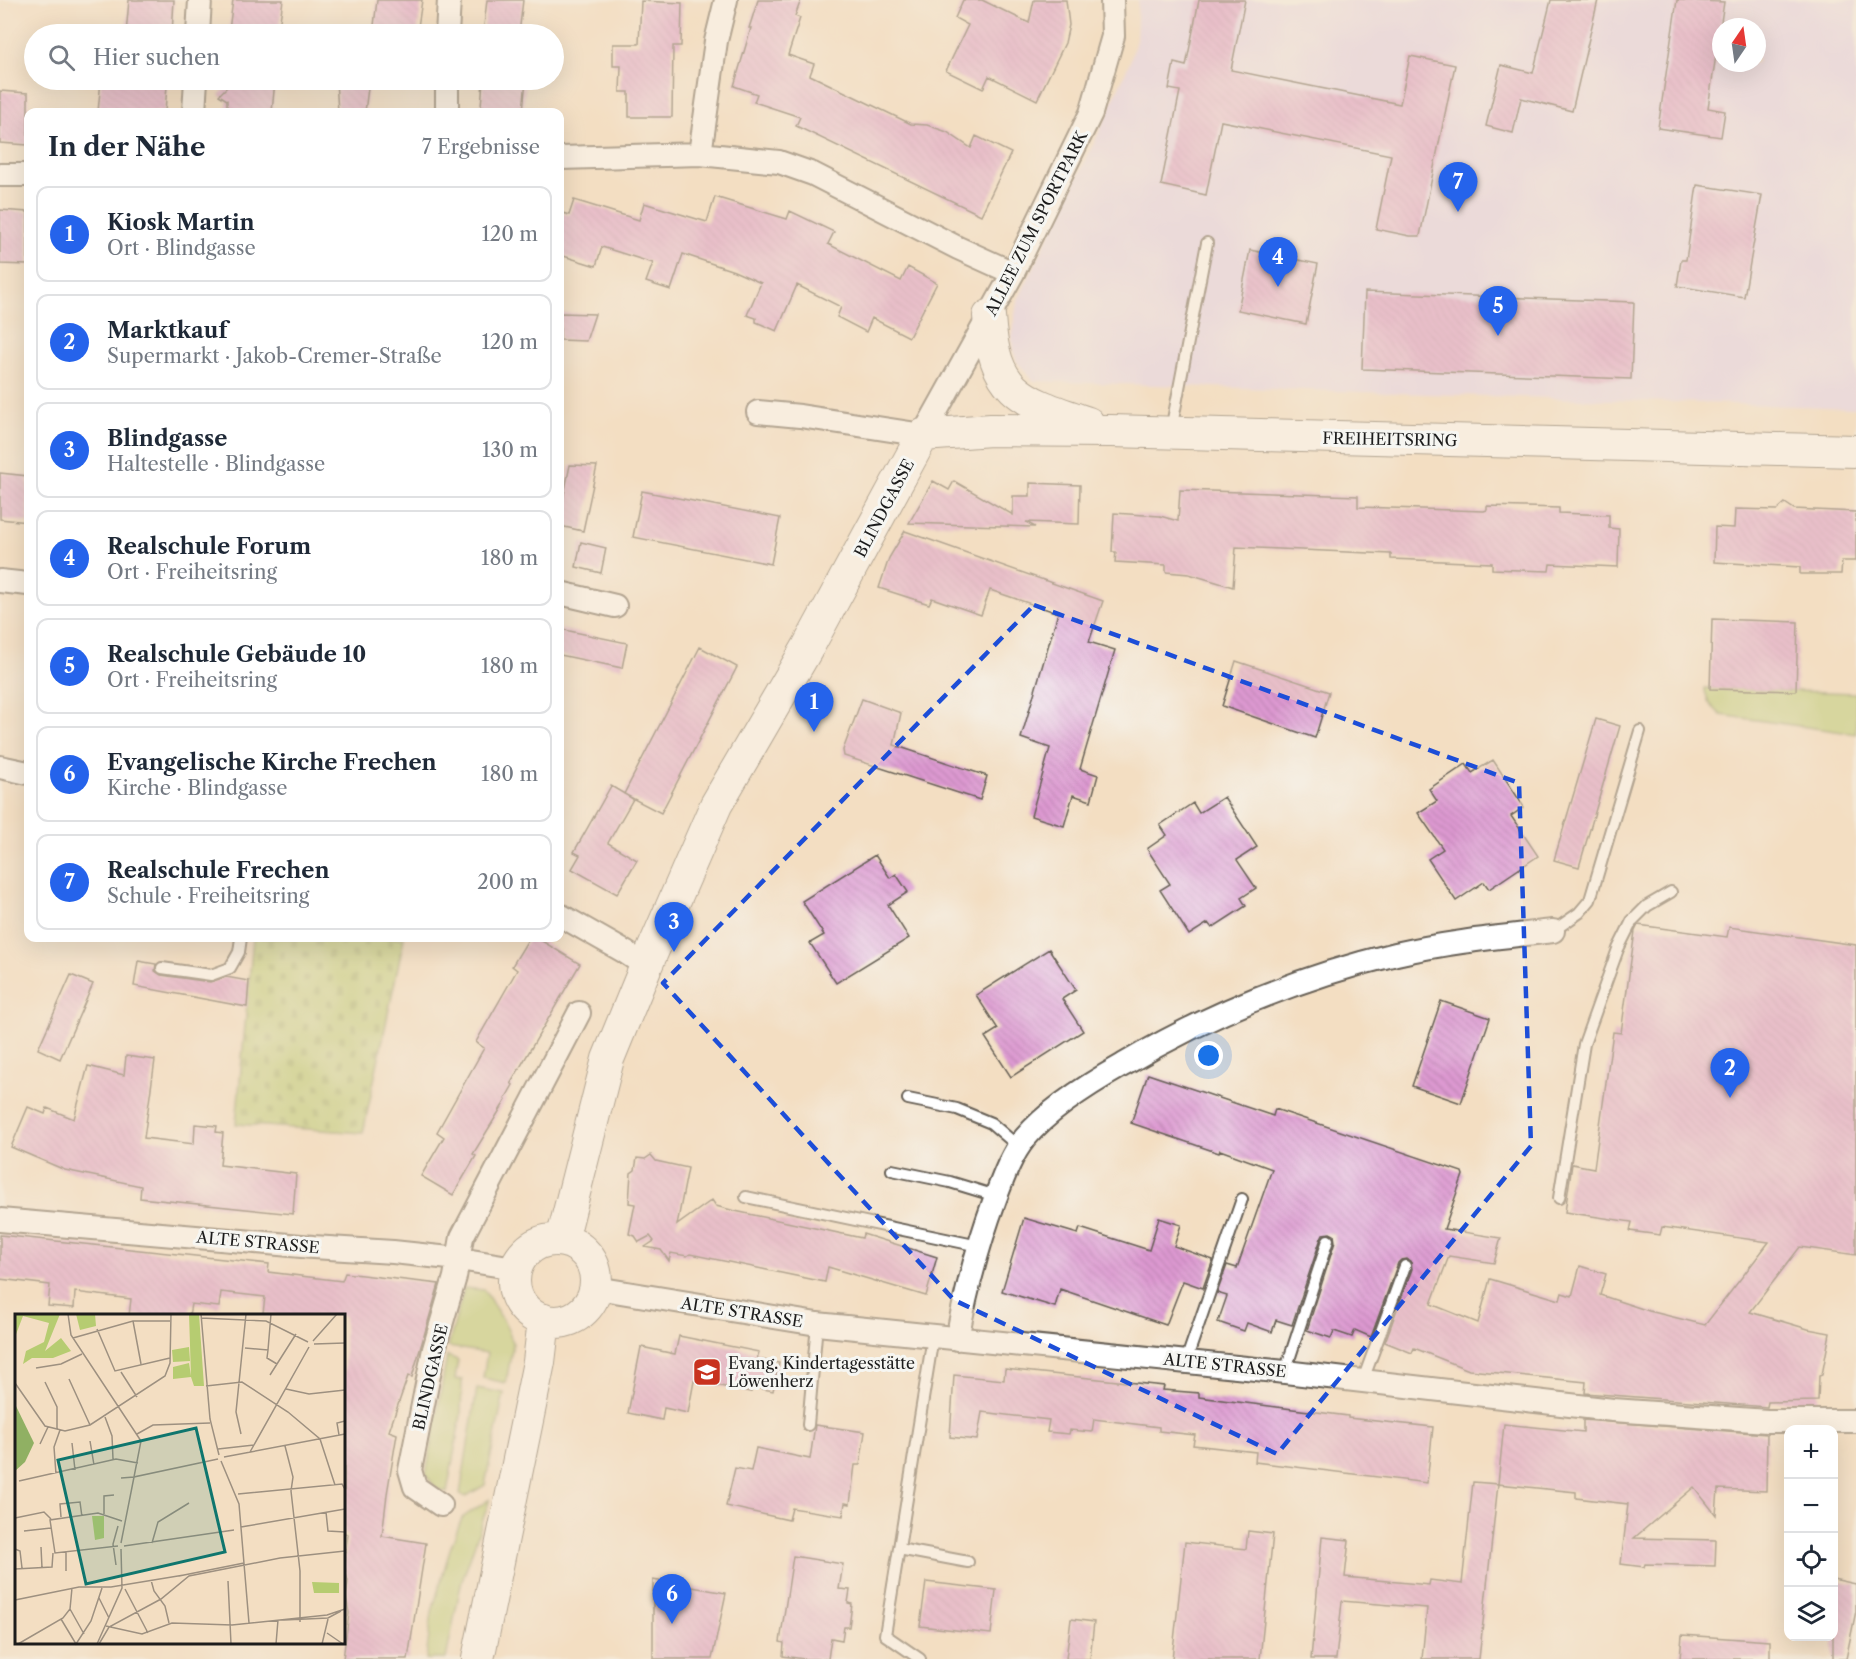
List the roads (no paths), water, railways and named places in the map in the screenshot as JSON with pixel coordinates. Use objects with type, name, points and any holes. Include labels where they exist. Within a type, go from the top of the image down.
[{"type":"main road","points":[[989,316],[995,361],[1006,382],[1018,394],[1052,411],[1112,431]]},
{"type":"main road","name":"FREIHEITSRING","points":[[923,435],[991,430],[1112,431],[1856,451]]},
{"type":"main road","name":"BLINDGASSE","points":[[562,1240],[608,1059],[716,805],[808,647],[923,435]]},
{"type":"main road","points":[[562,1240],[573,1243],[589,1257],[594,1266],[596,1288],[583,1311],[571,1319],[558,1322],[532,1315],[522,1306],[513,1281],[515,1268],[529,1249],[539,1242],[562,1240]]},
{"type":"main road","points":[[478,1659],[539,1362],[544,1320]]},
{"type":"street","points":[[199,24],[200,0]]},
{"type":"street","points":[[448,24],[449,0]]},
{"type":"street","points":[[700,154],[716,41],[726,0]]},
{"type":"street","name":"ALLEE ZUM SPORTPARK","points":[[923,435],[1013,273],[1091,113],[1113,36],[1112,0]]},
{"type":"street","points":[[194,108],[195,90]]},
{"type":"street","points":[[447,90],[447,108]]},
{"type":"street","points":[[564,158],[700,154],[779,162],[813,174],[958,248],[1013,273]]},
{"type":"street","points":[[0,174],[24,176]]},
{"type":"street","points":[[758,412],[800,416],[923,435]]},
{"type":"street","points":[[0,581],[24,584]]},
{"type":"street","points":[[564,594],[615,606]]},
{"type":"street","points":[[0,767],[24,772]]},
{"type":"street","points":[[564,917],[646,966]]},
{"type":"street","points":[[957,1339],[979,1246],[1007,1168],[1025,1138],[1059,1107],[1094,1082],[1155,1046],[1273,992],[1396,954],[1464,942],[1553,932]]},
{"type":"street","name":"BLINDGASSE","points":[[441,1505],[415,1487],[410,1470],[434,1349],[455,1277],[462,1238],[579,1012]]},
{"type":"street","name":"ALTE STRASSE","points":[[0,1220],[313,1247],[393,1251],[515,1268]]},
{"type":"street","name":"ALTE STRASSE","points":[[596,1288],[817,1324],[933,1337],[1186,1361],[1675,1415],[1767,1421],[1856,1421]]},
{"type":"lane","points":[[1171,434],[1207,243]]},
{"type":"lane","points":[[1553,932],[1579,913],[1590,900],[1640,731]]},
{"type":"lane","points":[[1559,1198],[1584,1044],[1614,959],[1632,921],[1647,906],[1671,892]]},
{"type":"lane","points":[[162,968],[211,975],[230,969],[239,952],[240,942]]},
{"type":"lane","points":[[908,1099],[957,1109],[991,1123],[1020,1147]]},
{"type":"lane","points":[[892,1170],[950,1182],[996,1196]]},
{"type":"lane","points":[[746,1197],[979,1246]]},
{"type":"lane","points":[[1186,1361],[1242,1199]]},
{"type":"lane","points":[[1284,1372],[1328,1240]]},
{"type":"lane","points":[[1363,1380],[1405,1266]]},
{"type":"lane","points":[[808,1425],[817,1324]]},
{"type":"lane","points":[[920,1659],[885,1635],[933,1337]]},
{"type":"lane","points":[[899,1549],[968,1562]]},
{"type":"place","name":"Realschule Frechen","points":[[1458,212]]},
{"type":"place","name":"Realschule Forum","points":[[1278,287]]},
{"type":"place","name":"Realschule Gebäude 10","points":[[1498,336]]},
{"type":"place","name":"Kiosk Martin","points":[[814,732]]},
{"type":"place","name":"Blindgasse","points":[[674,952]]},
{"type":"place","name":"Marktkauf","points":[[1730,1098]]},
{"type":"place","name":"Evang. Kindertagesstätte Löwenherz","points":[[707,1372]]},
{"type":"place","name":"Evangelische Kirche Frechen","points":[[672,1624]]}]
